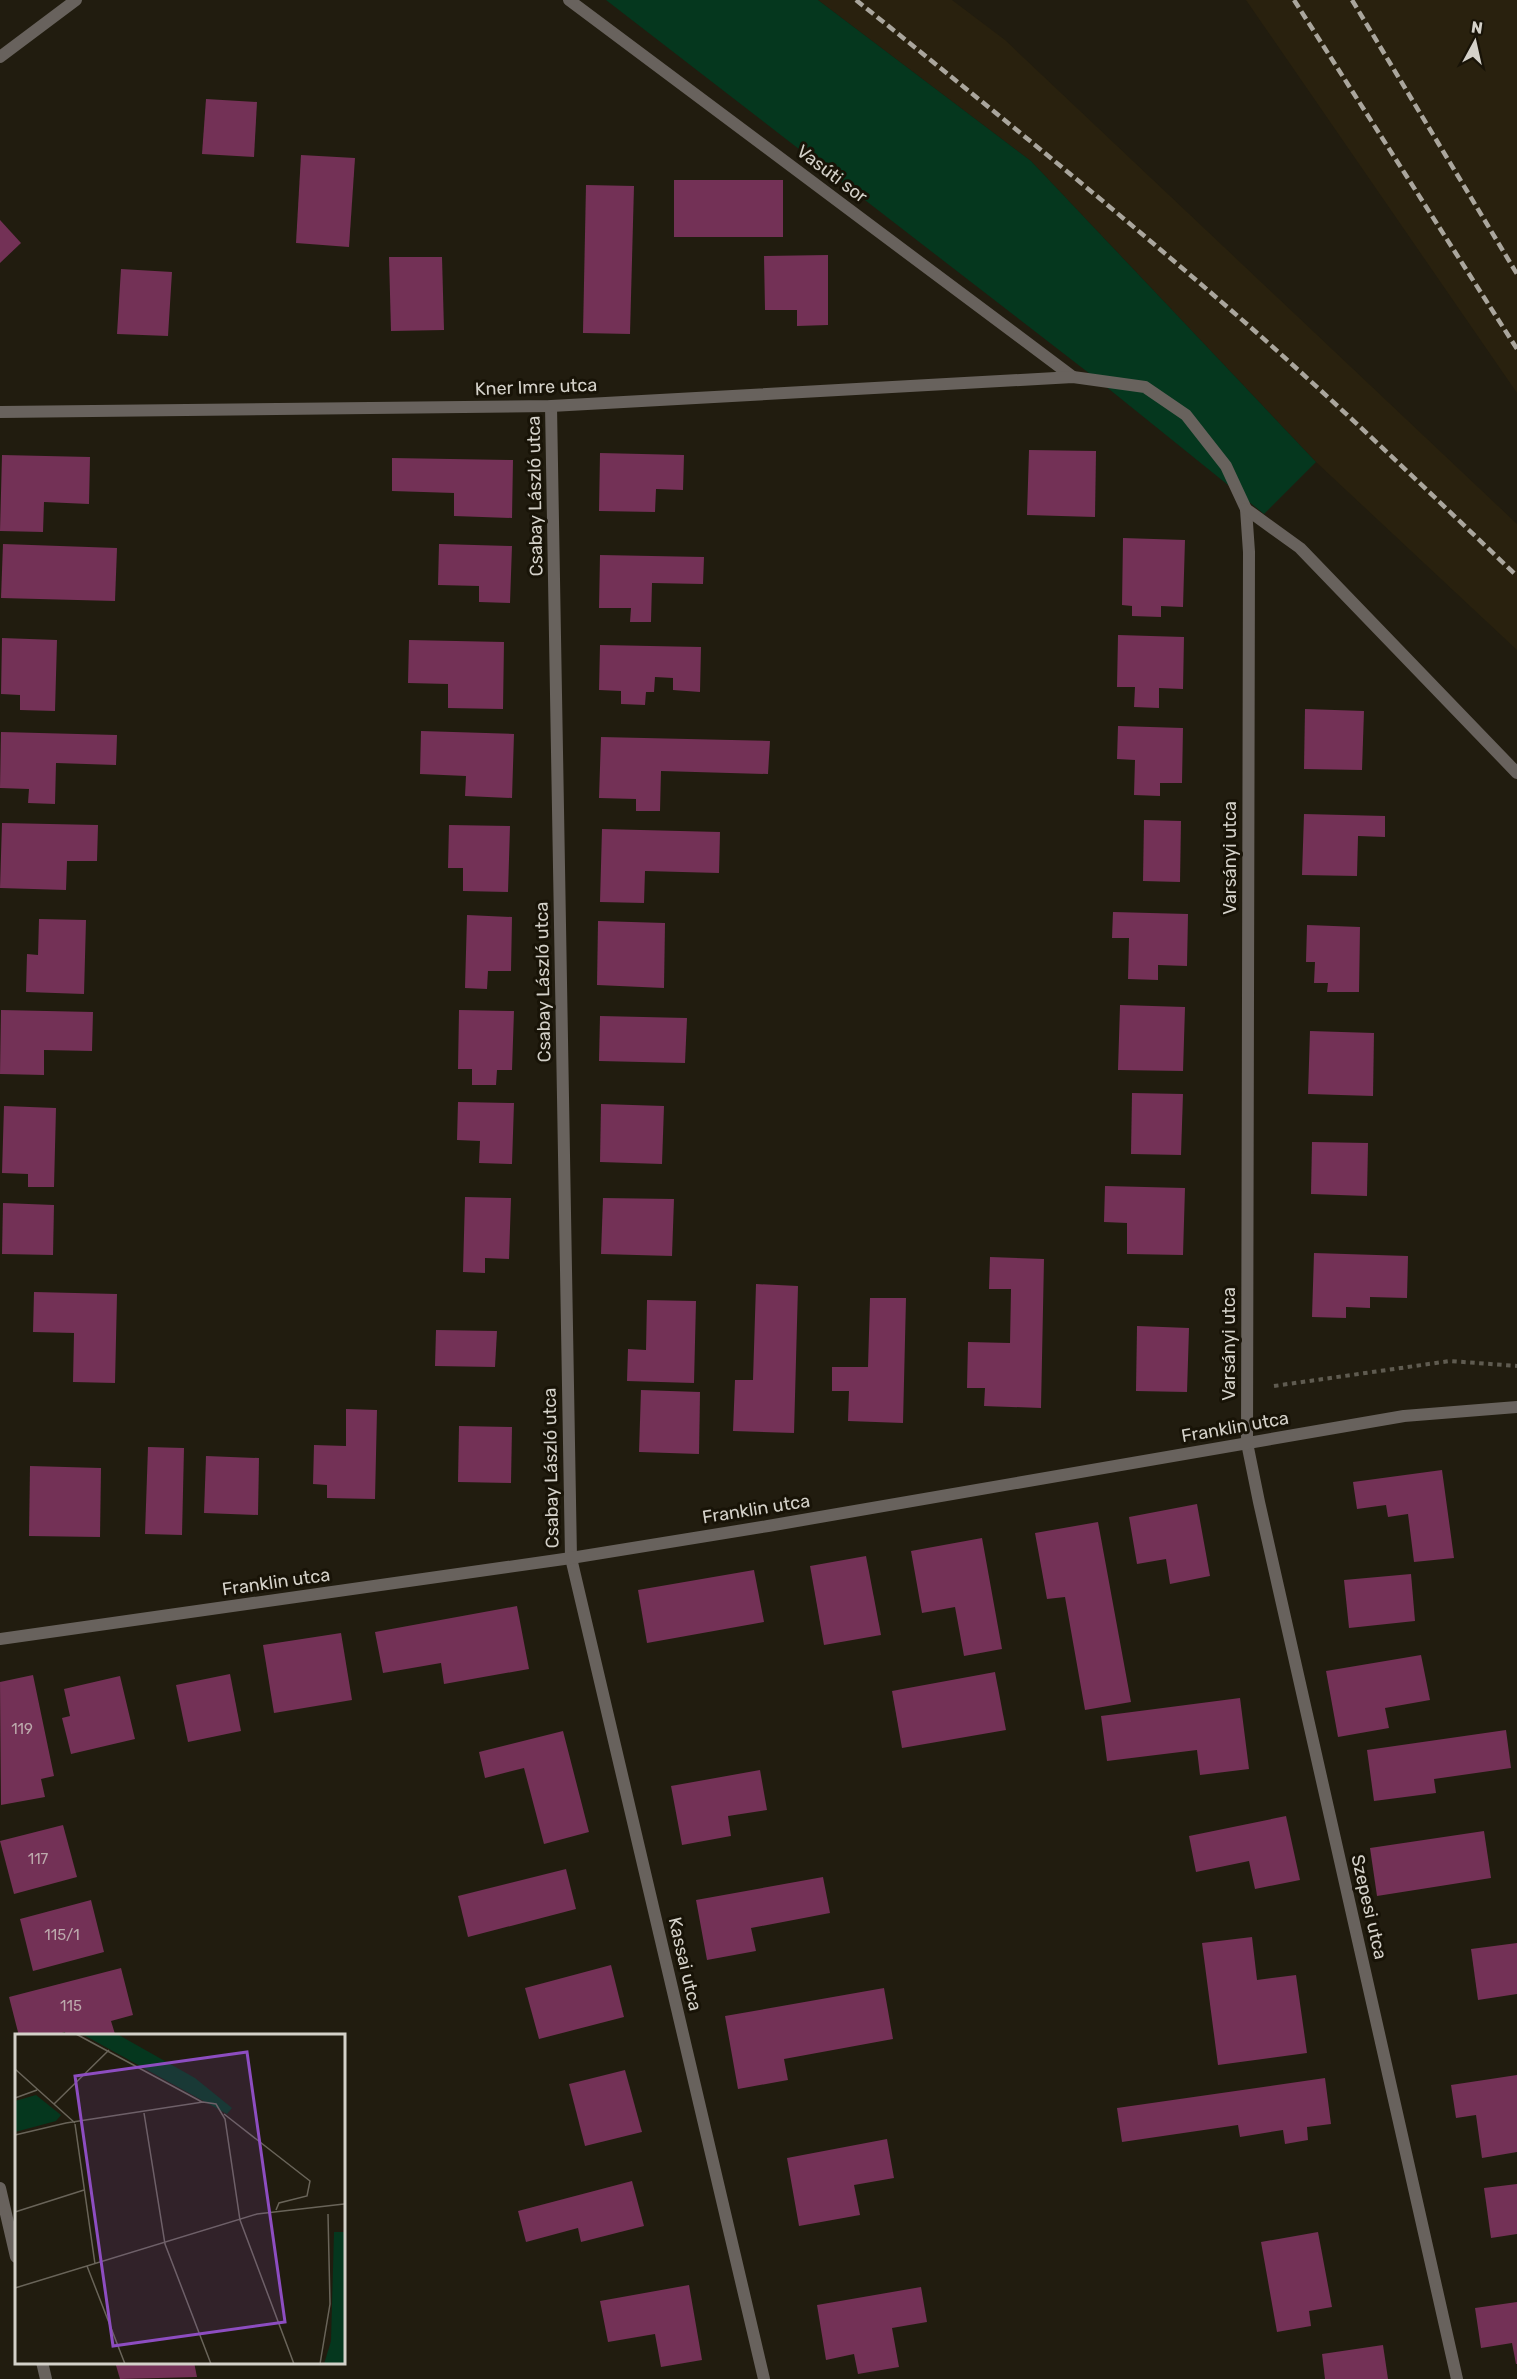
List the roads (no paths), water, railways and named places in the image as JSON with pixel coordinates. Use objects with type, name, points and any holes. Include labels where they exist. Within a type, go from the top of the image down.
[{"type":"street","points":[[0,57],[76,0]]},
{"type":"street","name":"Vasúti sor","points":[[569,0],[1073,378]]},
{"type":"street","name":"Kner Imre utca","points":[[0,412],[551,406],[1073,378]]},
{"type":"street","name":"Varsányi utca","points":[[1073,378],[1145,387],[1186,415],[1226,466],[1246,509],[1249,552],[1247,1443]]},
{"type":"street","name":"Csabay László utca","points":[[551,406],[571,1558]]},
{"type":"street","points":[[1246,509],[1300,548],[1517,772]]},
{"type":"street","name":"Franklin utca","points":[[0,1639],[571,1558],[1404,1416],[1517,1407]]},
{"type":"street","name":"Szepesi utca","points":[[1247,1443],[1457,2379]]},
{"type":"street","name":"Kassai utca","points":[[571,1558],[764,2379]]},
{"type":"street","points":[[0,2188],[15,2253]]},
{"type":"street","points":[[42,2364],[46,2379]]},
{"type":"railway","points":[[856,0],[1054,160],[1248,325],[1517,576]]},
{"type":"railway","points":[[1294,0],[1517,349]]},
{"type":"railway","points":[[1352,0],[1517,274]]}]
